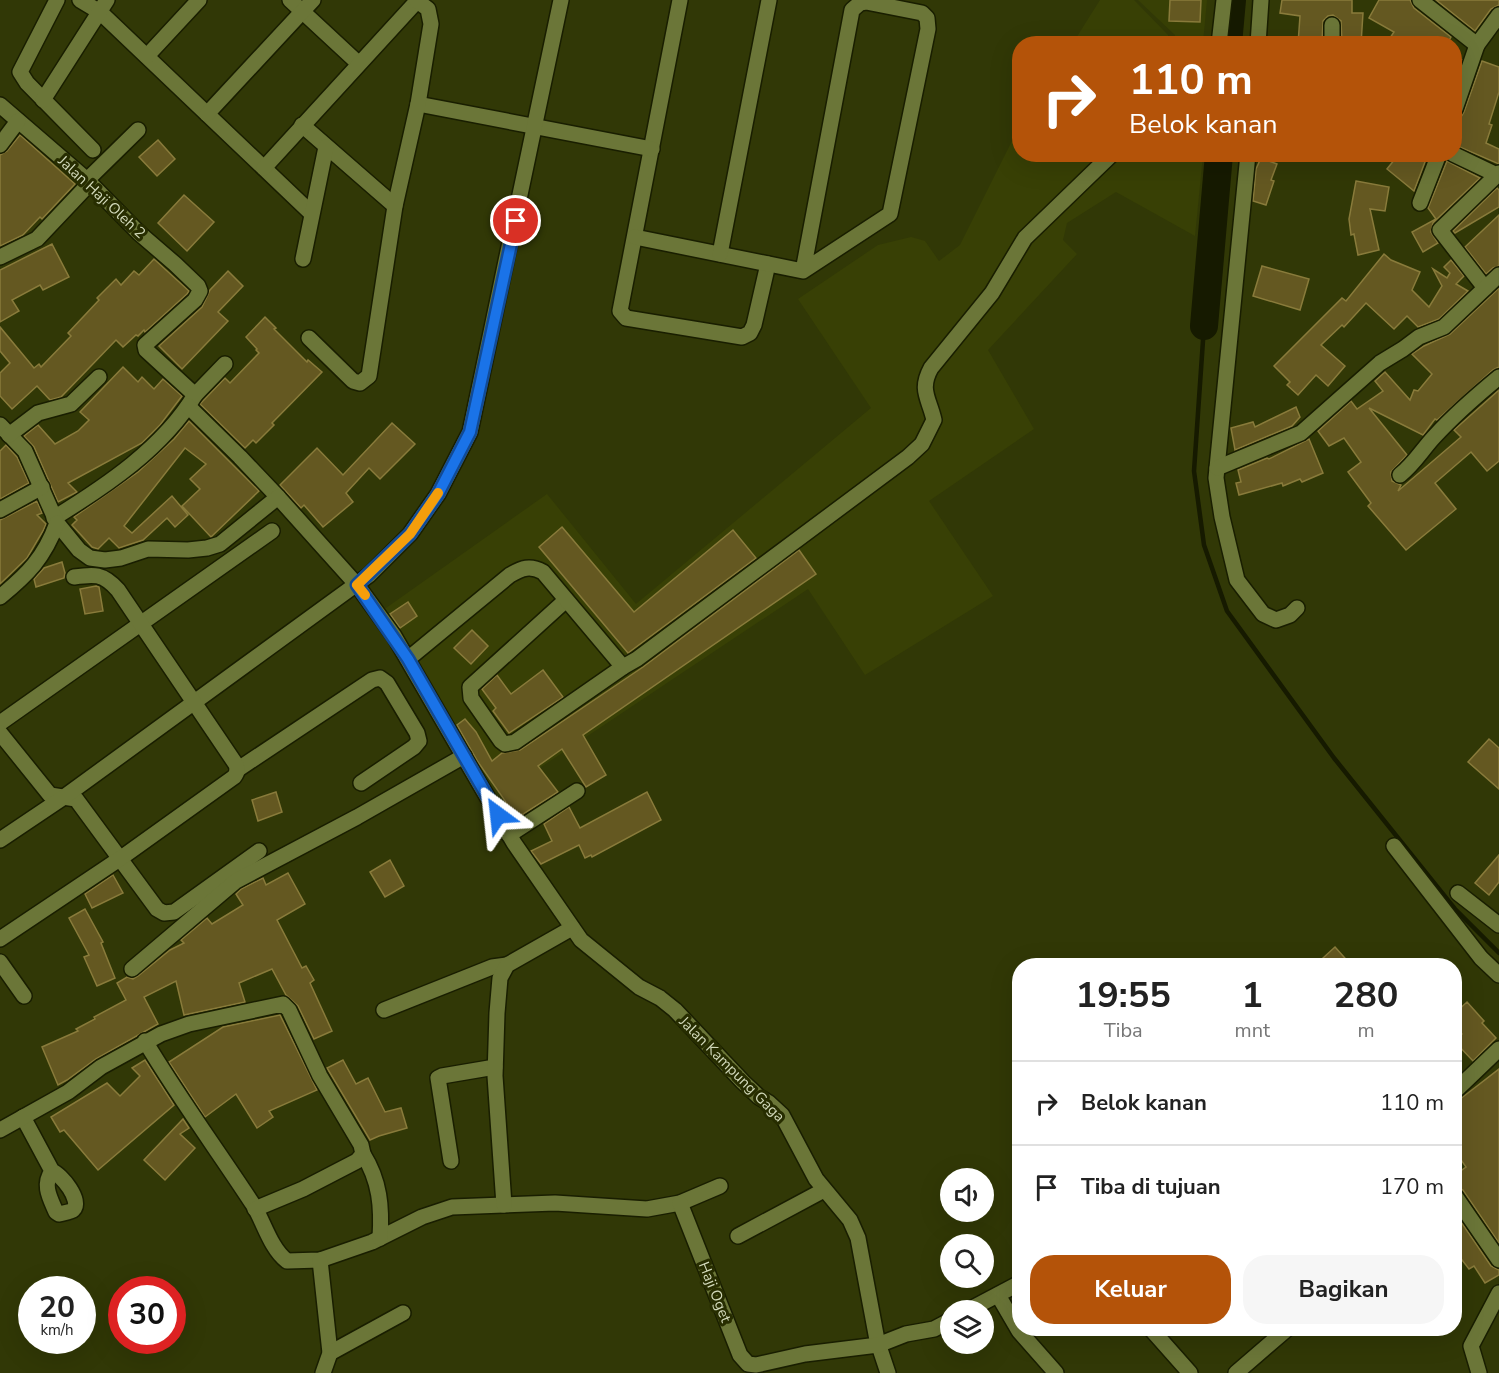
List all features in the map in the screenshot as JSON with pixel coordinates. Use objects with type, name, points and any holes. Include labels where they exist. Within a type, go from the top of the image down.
[{"type":"street","points":[[57,0],[20,72],[93,150]]},
{"type":"street","points":[[80,0],[104,6],[147,56],[311,213]]},
{"type":"street","points":[[147,56],[199,0]]},
{"type":"street","points":[[290,0],[358,63]]},
{"type":"street","points":[[207,114],[313,0]]},
{"type":"street","points":[[264,168],[418,0],[428,9],[431,24],[418,104],[395,206],[369,376],[360,383],[353,381],[309,338]]},
{"type":"street","points":[[0,840],[357,585],[410,534],[438,494],[470,432],[536,128],[561,0]]},
{"type":"street","points":[[680,0],[635,237],[619,307],[620,313],[626,318],[737,337],[745,336],[750,333],[754,325],[768,264]]},
{"type":"street","points":[[720,254],[769,0]]},
{"type":"street","points":[[1220,36],[1224,0]]},
{"type":"street","points":[[1259,36],[1261,0]]},
{"type":"street","points":[[1420,0],[1477,45]]},
{"type":"street","points":[[635,237],[803,271],[890,214],[928,29],[927,18],[922,13],[866,2],[860,3],[852,10],[803,271]]},
{"type":"street","points":[[44,100],[104,6]]},
{"type":"street","points":[[1462,89],[1477,45],[1499,15]]},
{"type":"street","points":[[1332,25],[1332,36]]},
{"type":"street","points":[[418,104],[652,149]]},
{"type":"street","name":"Jalan Haji Oleh 2","points":[[0,105],[88,182],[139,233],[183,271],[200,291]]},
{"type":"street","points":[[0,144],[18,121]]},
{"type":"street","points":[[302,125],[395,206]]},
{"type":"street","points":[[0,257],[37,239],[138,130]]},
{"type":"street","points":[[303,259],[326,147]]},
{"type":"street","points":[[1462,159],[1498,177],[1440,230],[1485,288]]},
{"type":"street","points":[[567,600],[470,687],[471,698],[501,741],[510,744],[515,742],[623,667],[908,458],[922,444],[934,420],[924,388],[925,378],[931,368],[992,293],[1025,238],[1104,162]]},
{"type":"street","points":[[1247,162],[1216,478],[1222,517],[1237,580],[1263,614],[1276,620],[1290,615],[1297,608]]},
{"type":"street","points":[[1420,203],[1436,162]]},
{"type":"street","points":[[1217,468],[1301,433],[1380,363],[1403,350],[1419,337],[1444,327],[1499,275]]},
{"type":"street","name":"Jalan Kampung Gaga","points":[[200,291],[195,300],[145,345],[146,350],[357,585],[408,659],[509,835],[581,940],[639,987],[660,998],[675,1010],[742,1082],[778,1110],[824,1190],[850,1220],[858,1238],[878,1345],[888,1373]]},
{"type":"street","points":[[0,597],[27,575],[38,561],[48,546],[56,521],[151,448],[225,364]]},
{"type":"street","points":[[1400,475],[1411,467],[1419,454],[1455,414],[1499,376]]},
{"type":"street","points":[[99,377],[70,404],[38,413],[4,430],[25,450],[56,521],[79,550],[90,558],[105,560],[121,558],[148,549],[207,548],[220,543],[278,498]]},
{"type":"street","points":[[0,510],[42,488]]},
{"type":"street","points":[[0,723],[272,531]]},
{"type":"street","points":[[408,659],[510,575],[521,568],[534,567],[543,572],[623,667]]},
{"type":"street","points":[[74,577],[92,574],[109,579],[235,763],[237,770]]},
{"type":"street","points":[[0,939],[121,858],[234,777],[237,770],[372,680],[380,678],[387,683],[417,733],[419,741],[414,747],[362,783]]},
{"type":"street","points":[[0,733],[50,795],[76,800],[157,909],[164,913],[174,912],[259,851]]},
{"type":"street","points":[[132,969],[236,881],[357,817],[464,756]]},
{"type":"street","points":[[509,835],[577,791]]},
{"type":"street","points":[[1395,846],[1481,958],[1499,975]]},
{"type":"street","points":[[1458,893],[1499,925]]},
{"type":"street","points":[[384,1010],[492,967],[507,965],[572,928]]},
{"type":"street","points":[[0,962],[24,996]]},
{"type":"street","points":[[504,1205],[495,1067],[500,978],[507,965]]},
{"type":"street","points":[[0,1130],[68,1092],[101,1067],[145,1041],[189,1024],[255,1012],[280,1003],[285,1005],[320,1076],[361,1145],[363,1154],[371,1167],[380,1194],[380,1238]]},
{"type":"street","points":[[145,1041],[255,1209],[282,1257],[292,1262],[320,1260],[380,1238],[422,1217],[452,1207],[555,1203],[647,1209],[680,1203],[720,1186]]},
{"type":"street","points":[[1462,1084],[1499,1049]]},
{"type":"street","points":[[451,1161],[438,1078],[495,1067]]},
{"type":"street","points":[[23,1117],[52,1171]]},
{"type":"street","points":[[255,1209],[303,1189],[357,1161],[363,1154]]},
{"type":"street","points":[[738,1236],[824,1190]]},
{"type":"street","name":"Haji Oget","points":[[680,1203],[740,1355],[748,1364],[765,1368]]},
{"type":"street","points":[[1462,1206],[1499,1260]]},
{"type":"street","points":[[320,1260],[330,1353],[323,1373]]},
{"type":"street","points":[[988,1300],[1012,1287]]},
{"type":"street","points":[[1479,1373],[1471,1346],[1499,1293]]},
{"type":"street","points":[[998,1295],[1012,1319]]},
{"type":"street","points":[[330,1353],[403,1313]]},
{"type":"street","points":[[765,1368],[805,1354],[878,1345],[906,1334],[940,1326]]},
{"type":"street","points":[[1023,1336],[1056,1373]]},
{"type":"street","points":[[1157,1336],[1190,1373]]},
{"type":"street","points":[[1236,1373],[1279,1336]]},
{"type":"shaded area","points":[[1100,0],[1134,0],[1168,36],[1077,36]]},
{"type":"shaded area","points":[[1138,0],[1207,0],[1204,36],[1175,35]]},
{"type":"shaded area","points":[[1012,141],[1012,162],[1202,162],[1195,236],[1116,192],[1067,223],[1063,240],[1077,254],[988,350],[1034,429],[929,501],[993,596],[865,675],[808,589],[493,799],[381,609],[386,608],[547,494],[636,604],[871,408],[798,299],[878,245],[911,237],[925,241],[939,261],[960,245]]},
{"type":"building","points":[[1170,0],[1201,0],[1200,22],[1169,21]]},
{"type":"building","points":[[1282,0],[1352,0],[1352,13],[1363,13],[1362,36],[1342,36],[1341,21],[1333,15],[1323,21],[1322,36],[1299,36],[1300,16],[1280,13]]},
{"type":"building","points":[[1379,0],[1410,0],[1414,8],[1450,36],[1391,36],[1394,32],[1369,18]]},
{"type":"building","points":[[1436,0],[1499,0],[1499,5],[1491,9],[1475,31]]},
{"type":"building","points":[[1482,61],[1499,67],[1499,92],[1486,143],[1499,149],[1499,164],[1462,148],[1462,115]]},
{"type":"building","points":[[20,135],[75,184],[42,219],[40,217],[23,235],[0,246],[0,155],[7,151]]},
{"type":"building","points":[[158,140],[175,159],[157,176],[139,157]]},
{"type":"building","points":[[1259,162],[1277,164],[1266,205],[1253,201],[1256,169]]},
{"type":"building","points":[[1393,162],[1425,162],[1414,191],[1387,169]]},
{"type":"building","points":[[1447,162],[1480,178],[1433,223],[1431,232],[1438,243],[1423,252],[1412,232],[1436,219],[1428,208]]},
{"type":"building","points":[[1356,181],[1389,187],[1385,211],[1370,209],[1379,250],[1358,255],[1354,234],[1351,235],[1349,219]]},
{"type":"building","points":[[1497,188],[1499,207],[1455,233],[1453,231]]},
{"type":"building","points":[[184,195],[214,222],[187,251],[158,223]]},
{"type":"building","points":[[1499,215],[1499,266],[1486,274],[1465,247]]},
{"type":"building","points":[[52,244],[69,277],[43,290],[40,285],[12,300],[19,311],[0,322],[0,270]]},
{"type":"building","points":[[1384,254],[1391,260],[1420,272],[1412,290],[1429,307],[1442,286],[1433,269],[1447,278],[1450,273],[1444,267],[1451,260],[1464,276],[1456,284],[1468,291],[1439,319],[1418,327],[1407,316],[1394,329],[1366,303],[1344,327],[1342,325],[1321,345],[1345,366],[1328,386],[1316,375],[1298,395],[1287,385],[1290,382],[1274,366],[1342,298],[1346,301]]},
{"type":"building","points":[[154,259],[189,291],[187,294],[145,332],[144,330],[138,336],[136,335],[123,347],[116,340],[61,397],[50,400],[37,386],[12,409],[0,396],[0,373],[10,363],[0,351],[0,327],[34,368],[39,364],[41,367],[71,336],[68,333],[116,279],[121,285],[134,271],[139,275]]},
{"type":"building","points":[[1262,266],[1309,279],[1300,310],[1253,296]]},
{"type":"building","points":[[228,271],[243,286],[218,312],[228,321],[182,369],[159,346],[202,307],[210,290]]},
{"type":"building","points":[[1499,288],[1499,367],[1437,420],[1435,419],[1423,435],[1369,408],[1407,455],[1391,472],[1392,481],[1401,485],[1398,491],[1461,437],[1454,430],[1499,390],[1499,461],[1487,471],[1471,452],[1435,483],[1456,509],[1406,550],[1368,506],[1371,503],[1348,472],[1361,462],[1344,438],[1329,446],[1318,431],[1351,401],[1357,409],[1383,391],[1375,381],[1385,372],[1410,400],[1414,390],[1418,391],[1432,374],[1412,354],[1450,334]]},
{"type":"building","points":[[265,317],[307,362],[308,360],[322,372],[272,423],[274,425],[256,443],[253,440],[245,448],[200,404],[225,378],[230,383],[259,353],[246,337]]},
{"type":"building","points":[[123,367],[138,382],[142,377],[154,389],[163,379],[182,396],[160,425],[142,443],[68,483],[77,492],[58,502],[34,447],[24,436],[38,425],[55,444],[78,431],[89,420],[80,412]]},
{"type":"building","points":[[1296,407],[1300,417],[1292,426],[1235,450],[1231,428],[1253,422],[1255,427]]},
{"type":"building","points":[[189,421],[259,491],[211,537],[182,506],[200,489],[190,479],[206,464],[185,448],[124,526],[132,533],[172,496],[188,515],[175,527],[167,518],[143,540],[119,548],[109,538],[98,549],[92,547],[72,525],[77,520],[74,517],[138,472],[174,439]]},
{"type":"building","points":[[392,423],[415,444],[380,479],[369,468],[346,493],[353,502],[323,527],[304,505],[301,508],[280,485],[317,448],[343,475]]},
{"type":"building","points":[[1309,439],[1323,473],[1302,482],[1300,479],[1283,486],[1282,483],[1239,495],[1236,483],[1241,482],[1238,470],[1269,459]]},
{"type":"building","points":[[6,445],[17,457],[29,483],[0,499],[0,451]]},
{"type":"building","points":[[37,501],[42,513],[37,515],[46,524],[43,531],[27,558],[0,584],[0,520]]},
{"type":"building","points":[[562,527],[634,612],[733,530],[756,558],[628,653],[539,547]]},
{"type":"building","points":[[799,550],[816,574],[583,735],[606,775],[586,787],[562,749],[538,766],[558,792],[517,818],[478,762],[457,725],[465,719],[476,732],[492,761],[502,753],[520,750],[643,667]]},
{"type":"building","points":[[62,562],[64,578],[36,587],[34,579],[44,568]]},
{"type":"building","points":[[99,587],[103,611],[85,614],[80,589]]},
{"type":"building","points":[[408,602],[417,616],[400,628],[390,614]]},
{"type":"building","points":[[472,630],[488,646],[471,664],[454,648]]},
{"type":"building","points":[[543,670],[563,697],[509,733],[493,711],[496,708],[482,689],[497,675],[511,694]]},
{"type":"building","points":[[1489,739],[1499,748],[1499,789],[1468,762]]},
{"type":"building","points":[[276,792],[282,812],[258,821],[252,800]]},
{"type":"building","points":[[647,792],[661,820],[592,857],[591,855],[585,858],[579,845],[541,864],[531,851],[552,841],[544,824],[569,807],[580,828]]},
{"type":"building","points":[[1499,855],[1499,882],[1489,895],[1475,883]]},
{"type":"building","points":[[390,860],[404,886],[385,897],[370,872]]},
{"type":"building","points":[[288,873],[305,904],[277,920],[302,968],[306,966],[314,980],[310,983],[332,1031],[314,1039],[298,1006],[286,995],[272,969],[239,983],[245,1002],[184,1015],[176,981],[144,997],[158,1024],[96,1059],[58,1085],[42,1047],[78,1031],[76,1029],[95,1019],[94,1017],[126,1000],[117,983],[127,977],[133,979],[170,950],[184,943],[181,940],[207,918],[212,924],[243,905],[236,894],[241,889],[263,878],[266,885]]},
{"type":"building","points":[[113,875],[123,893],[92,908],[85,894]]},
{"type":"building","points":[[85,909],[103,942],[101,943],[115,978],[97,986],[84,957],[89,955],[69,918]]},
{"type":"building","points":[[1335,947],[1345,958],[1323,958]]},
{"type":"building","points":[[1467,1002],[1496,1038],[1473,1061],[1462,1049],[1462,1007]]},
{"type":"building","points":[[280,1015],[317,1090],[269,1111],[273,1117],[257,1128],[236,1094],[205,1117],[169,1062],[223,1027]]},
{"type":"building","points":[[145,1060],[174,1105],[98,1170],[64,1130],[60,1132],[51,1117],[107,1083],[120,1096],[140,1076],[132,1068]]},
{"type":"building","points":[[343,1060],[356,1084],[368,1078],[385,1112],[401,1108],[407,1128],[370,1140],[327,1068]]},
{"type":"building","points":[[1499,1069],[1499,1243],[1462,1190],[1462,1170],[1466,1167],[1462,1161],[1462,1098]]},
{"type":"building","points":[[183,1119],[189,1128],[180,1134],[195,1148],[165,1180],[144,1160]]},
{"type":"building","points":[[1462,1223],[1491,1266],[1499,1270],[1499,1275],[1485,1283],[1474,1266],[1469,1269],[1462,1260]]},
{"type":"waterway","points":[[1229,36],[1232,0]]},
{"type":"waterway","points":[[1204,326],[1218,162]]},
{"type":"waterway","points":[[1204,326],[1194,471],[1204,545],[1227,611],[1334,758],[1455,909],[1499,953]]},
{"type":"slow traffic","points":[[365,595],[357,585],[410,534],[438,493]]},
{"type":"route","points":[[498,815],[394,636],[357,585],[410,534],[438,494],[470,432],[516,221]]}]
